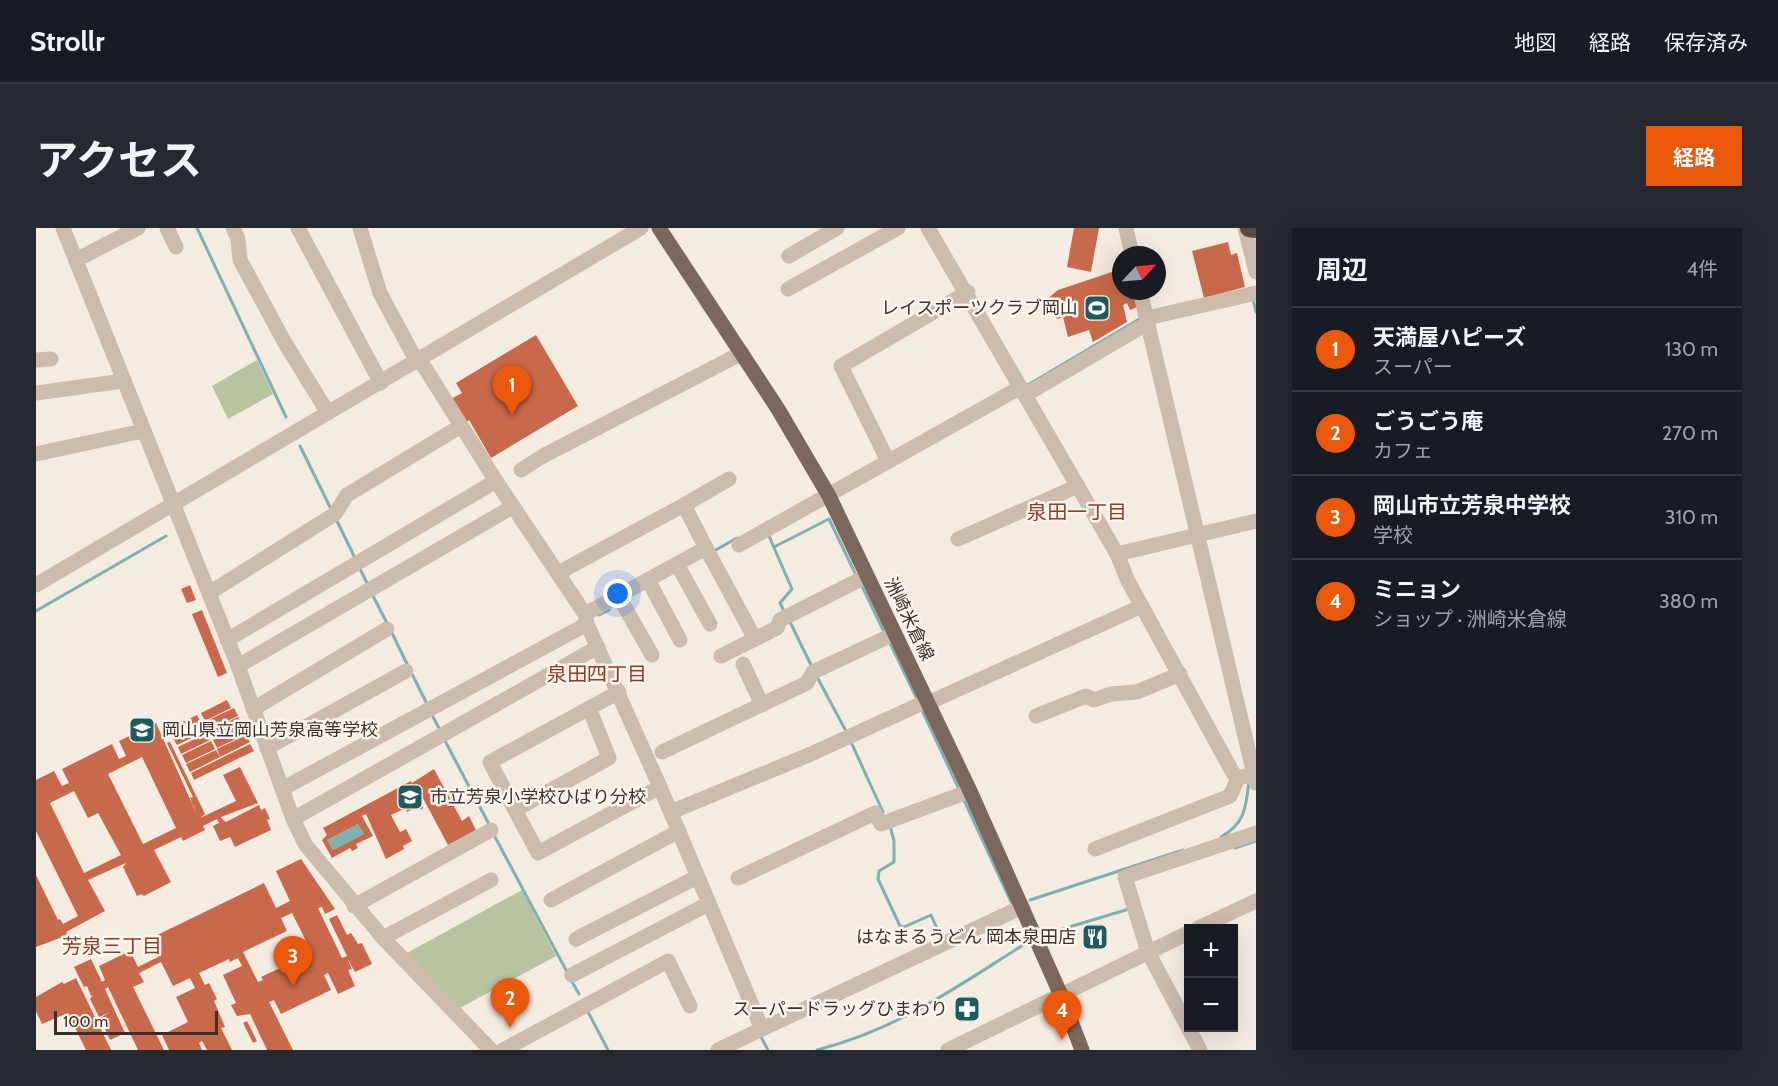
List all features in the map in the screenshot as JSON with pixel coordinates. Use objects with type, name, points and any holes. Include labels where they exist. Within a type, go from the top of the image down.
[{"type":"highway","points":[[1247,228],[1256,229]]},
{"type":"main road","name":"洲崎米倉線","points":[[659,228],[783,417],[829,496],[894,634],[964,793],[1022,906],[1082,1050]]},
{"type":"street","points":[[63,228],[238,666],[293,819],[305,844],[354,906],[491,1050]]},
{"type":"street","points":[[76,260],[138,228]]},
{"type":"street","points":[[167,228],[176,247]]},
{"type":"street","points":[[233,228],[238,239],[240,260],[285,344],[328,413]]},
{"type":"street","points":[[298,228],[381,383]]},
{"type":"street","points":[[360,228],[380,293],[418,361],[458,428],[558,573],[586,619],[671,812],[676,833],[705,905],[762,1029]]},
{"type":"street","points":[[36,585],[641,228]]},
{"type":"street","points":[[789,256],[837,228]]},
{"type":"street","points":[[788,289],[898,228]]},
{"type":"street","points":[[928,228],[1074,488],[1117,554],[1139,607],[1237,782]]},
{"type":"street","points":[[1126,228],[1130,246]]},
{"type":"street","points":[[1247,228],[1256,272]]},
{"type":"street","points":[[739,545],[829,496],[887,459],[1021,390],[1147,321],[1253,294]]},
{"type":"street","points":[[887,459],[841,366],[964,295]]},
{"type":"street","points":[[1142,300],[1255,779],[1237,782]]},
{"type":"street","points":[[520,470],[742,353]]},
{"type":"street","points":[[36,393],[123,381]]},
{"type":"street","points":[[208,593],[335,514],[347,495],[458,428]]},
{"type":"street","points":[[36,454],[143,431]]},
{"type":"street","points":[[558,573],[729,479]]},
{"type":"street","points":[[227,640],[494,483]]},
{"type":"street","points":[[958,539],[1074,488]]},
{"type":"street","points":[[684,505],[755,639]]},
{"type":"street","points":[[238,666],[507,510]]},
{"type":"street","points":[[1117,554],[1256,521]]},
{"type":"street","points":[[282,789],[431,709],[586,619],[708,552]]},
{"type":"street","points":[[679,567],[710,624]]},
{"type":"street","points":[[721,656],[777,628],[780,620],[787,616],[867,576]]},
{"type":"street","points":[[650,584],[681,640]]},
{"type":"street","points":[[621,601],[652,655]]},
{"type":"street","points":[[671,812],[849,736],[1139,607]]},
{"type":"street","points":[[253,709],[387,629]]},
{"type":"street","points":[[662,752],[807,683],[814,672],[894,634]]},
{"type":"street","points":[[293,819],[598,647]]},
{"type":"street","points":[[743,664],[762,705]]},
{"type":"street","points":[[267,748],[406,670]]},
{"type":"street","points":[[1036,716],[1086,696],[1094,700],[1111,694],[1137,692],[1177,675]]},
{"type":"street","points":[[619,692],[490,762],[538,853],[660,787]]},
{"type":"street","points":[[515,810],[609,758],[589,708]]},
{"type":"street","points":[[431,709],[444,734]]},
{"type":"street","points":[[1095,849],[1230,796],[1237,782]]},
{"type":"street","points":[[738,878],[875,813],[881,825],[964,793]]},
{"type":"street","points":[[354,906],[491,830]]},
{"type":"street","points":[[1200,1050],[1148,952],[1125,877],[1256,832]]},
{"type":"street","points":[[550,900],[676,833]]},
{"type":"street","points":[[383,938],[491,879]]},
{"type":"street","points":[[576,939],[694,879]]},
{"type":"street","points":[[1207,924],[1256,901]]},
{"type":"street","points":[[572,975],[705,905]]},
{"type":"street","points":[[718,1050],[1022,906]]},
{"type":"street","points":[[948,1050],[1060,993],[1184,935]]},
{"type":"street","points":[[503,1050],[668,961],[690,1006]]},
{"type":"green space","points":[[257,360],[273,394],[228,419],[212,386]]},
{"type":"green space","points":[[522,890],[556,956],[458,1009],[405,954]]},
{"type":"water","points":[[358,824],[364,834],[333,850],[327,840]]},
{"type":"building","points":[[1074,228],[1099,228],[1091,272],[1067,267]]},
{"type":"building","points":[[1228,242],[1231,255],[1237,253],[1245,287],[1204,298],[1192,251]]},
{"type":"building","points":[[1112,272],[1112,300],[1135,300],[1137,307],[1130,310],[1127,303],[1123,305],[1127,322],[1093,342],[1089,330],[1068,337],[1063,317],[1057,319],[1046,300],[1058,290]]},
{"type":"building","points":[[536,335],[578,406],[491,458],[469,420],[465,423],[451,399],[462,393],[456,383]]},
{"type":"building","points":[[190,585],[196,600],[187,603],[181,589]]},
{"type":"building","points":[[202,610],[227,673],[218,677],[192,614]]},
{"type":"building","points":[[227,700],[231,708],[205,721],[201,713]]},
{"type":"building","points":[[234,708],[238,716],[208,730],[204,722]]},
{"type":"building","points":[[197,715],[201,723],[173,737],[169,729]]},
{"type":"building","points":[[238,717],[242,725],[213,739],[209,731]]},
{"type":"building","points":[[156,723],[198,817],[190,798],[193,797],[167,743],[170,742],[205,814],[200,818],[236,801],[223,775],[240,767],[258,803],[221,817],[226,822],[259,805],[261,810],[265,808],[270,819],[267,820],[271,830],[235,847],[230,837],[220,841],[213,826],[219,823],[217,819],[203,826],[205,830],[183,841],[181,837],[154,850],[171,882],[144,896],[141,894],[137,896],[123,867],[126,863],[88,880],[105,911],[66,932],[68,935],[36,947],[36,875],[58,920],[60,919],[63,924],[78,916],[36,831],[36,780],[54,771],[62,786],[69,783],[62,769],[112,744],[119,759],[126,756],[119,741]],"holes":[[[142,757],[176,828],[143,844],[108,774]],[[74,791],[88,818],[98,813],[121,855],[84,873],[50,803]]]},
{"type":"building","points":[[202,724],[206,731],[177,745],[173,738]]},
{"type":"building","points":[[242,726],[246,734],[217,748],[213,740]]},
{"type":"building","points":[[207,733],[210,740],[181,754],[178,747]]},
{"type":"building","points":[[246,735],[250,742],[220,757],[217,749]]},
{"type":"building","points":[[211,741],[215,749],[186,763],[182,755]]},
{"type":"building","points":[[250,744],[254,751],[194,780],[191,773]]},
{"type":"building","points":[[216,750],[220,757],[190,772],[186,764]]},
{"type":"building","points":[[434,769],[462,821],[469,816],[476,830],[448,845],[417,787],[423,808],[421,810],[419,806],[407,812],[406,808],[391,815],[400,832],[406,829],[412,841],[403,846],[404,849],[386,859],[366,814],[362,816],[373,836],[356,844],[358,848],[352,851],[350,848],[332,858],[322,840],[327,835],[323,828],[411,781],[412,783]],"holes":[[[358,824],[364,834],[333,850],[327,840]]]},
{"type":"building","points":[[301,859],[335,909],[325,914],[322,907],[318,908],[342,958],[347,956],[329,919],[337,915],[347,935],[351,933],[358,944],[362,943],[372,964],[355,972],[347,958],[352,969],[348,970],[355,986],[338,994],[328,973],[324,975],[331,990],[281,1014],[274,1000],[269,1002],[293,1050],[267,1050],[250,1014],[237,1016],[231,1005],[236,1003],[223,975],[242,966],[238,958],[230,962],[229,959],[199,973],[205,985],[209,983],[217,999],[214,1001],[225,1027],[221,1028],[232,1050],[207,1050],[202,1041],[199,1043],[202,1050],[169,1050],[162,1035],[188,1022],[176,997],[195,988],[190,978],[173,986],[161,962],[139,973],[144,982],[133,987],[164,1050],[138,1050],[108,987],[105,989],[125,1033],[110,1040],[100,1018],[111,1012],[99,1017],[90,999],[93,995],[91,996],[87,986],[84,987],[74,967],[91,959],[102,982],[105,980],[99,966],[130,951],[138,967],[158,957],[149,939],[264,883],[276,908],[290,901],[276,871]],"holes":[[[292,913],[312,953],[261,977],[263,980],[258,982],[243,952],[287,931],[281,918]]]},
{"type":"building","points":[[76,978],[111,1050],[86,1050],[68,1013],[42,1024],[36,1011],[36,997],[62,982],[64,984]]},
{"type":"building","points":[[247,1021],[257,1041],[253,1043],[243,1023]]},
{"type":"waterway","points":[[197,228],[286,417]]},
{"type":"waterway","points":[[1253,299],[1256,312]]},
{"type":"waterway","points":[[1026,386],[1141,318]]},
{"type":"waterway","points":[[300,446],[331,509]]},
{"type":"waterway","points":[[336,519],[355,558]]},
{"type":"waterway","points":[[774,547],[829,519],[855,573]]},
{"type":"waterway","points":[[36,611],[166,536]]},
{"type":"waterway","points":[[769,536],[792,589],[780,603],[785,613]]},
{"type":"waterway","points":[[714,551],[737,538]]},
{"type":"waterway","points":[[359,567],[368,585]]},
{"type":"waterway","points":[[862,586],[884,632]]},
{"type":"waterway","points":[[372,594],[388,625]]},
{"type":"waterway","points":[[599,615],[609,610]]},
{"type":"waterway","points":[[790,622],[812,667]]},
{"type":"waterway","points":[[391,631],[408,666]]},
{"type":"waterway","points":[[889,641],[917,699]]},
{"type":"waterway","points":[[411,672],[428,706]]},
{"type":"waterway","points":[[816,675],[847,733]]},
{"type":"waterway","points":[[921,708],[959,789]]},
{"type":"waterway","points":[[432,715],[440,730]]},
{"type":"waterway","points":[[444,739],[490,826]]},
{"type":"waterway","points":[[851,742],[883,812]]},
{"type":"waterway","points":[[1221,837],[1240,820],[1245,807],[1249,781]]},
{"type":"waterway","points":[[963,798],[1013,906]]},
{"type":"waterway","points":[[890,826],[894,841],[894,862],[879,871],[878,879],[900,926],[904,927],[931,915],[941,938]]},
{"type":"waterway","points":[[494,835],[567,972]]},
{"type":"waterway","points":[[1235,848],[1256,841]]},
{"type":"waterway","points":[[1030,900],[1183,850]]},
{"type":"waterway","points":[[1046,934],[1129,909]]},
{"type":"waterway","points":[[817,1050],[876,1030],[929,1004],[1031,940]]},
{"type":"waterway","points":[[571,980],[579,994]]},
{"type":"waterway","points":[[587,1010],[608,1050]]},
{"type":"waterway","points":[[760,1035],[768,1050]]},
{"type":"place","name":"レイスポーツクラブ岡山","points":[[1097,308]]},
{"type":"place","name":"天満屋ハピーズ","points":[[512,415]]},
{"type":"place","name":"岡山県立岡山芳泉高等学校","points":[[142,730]]},
{"type":"place","name":"市立芳泉小学校ひばり分校","points":[[410,797]]},
{"type":"place","name":"はなまるうどん 岡本泉田店","points":[[1095,937]]},
{"type":"place","name":"岡山市立芳泉中学校","points":[[293,986]]},
{"type":"place","name":"スーパードラッグひまわり","points":[[967,1009]]},
{"type":"place","name":"ごうごう庵","points":[[510,1028]]},
{"type":"place","name":"ミニョン","points":[[1062,1040]]},
{"type":"district","name":"泉田一丁目","points":[[1077,512]]},
{"type":"district","name":"泉田四丁目","points":[[597,674]]},
{"type":"district","name":"芳泉三丁目","points":[[112,946]]}]
